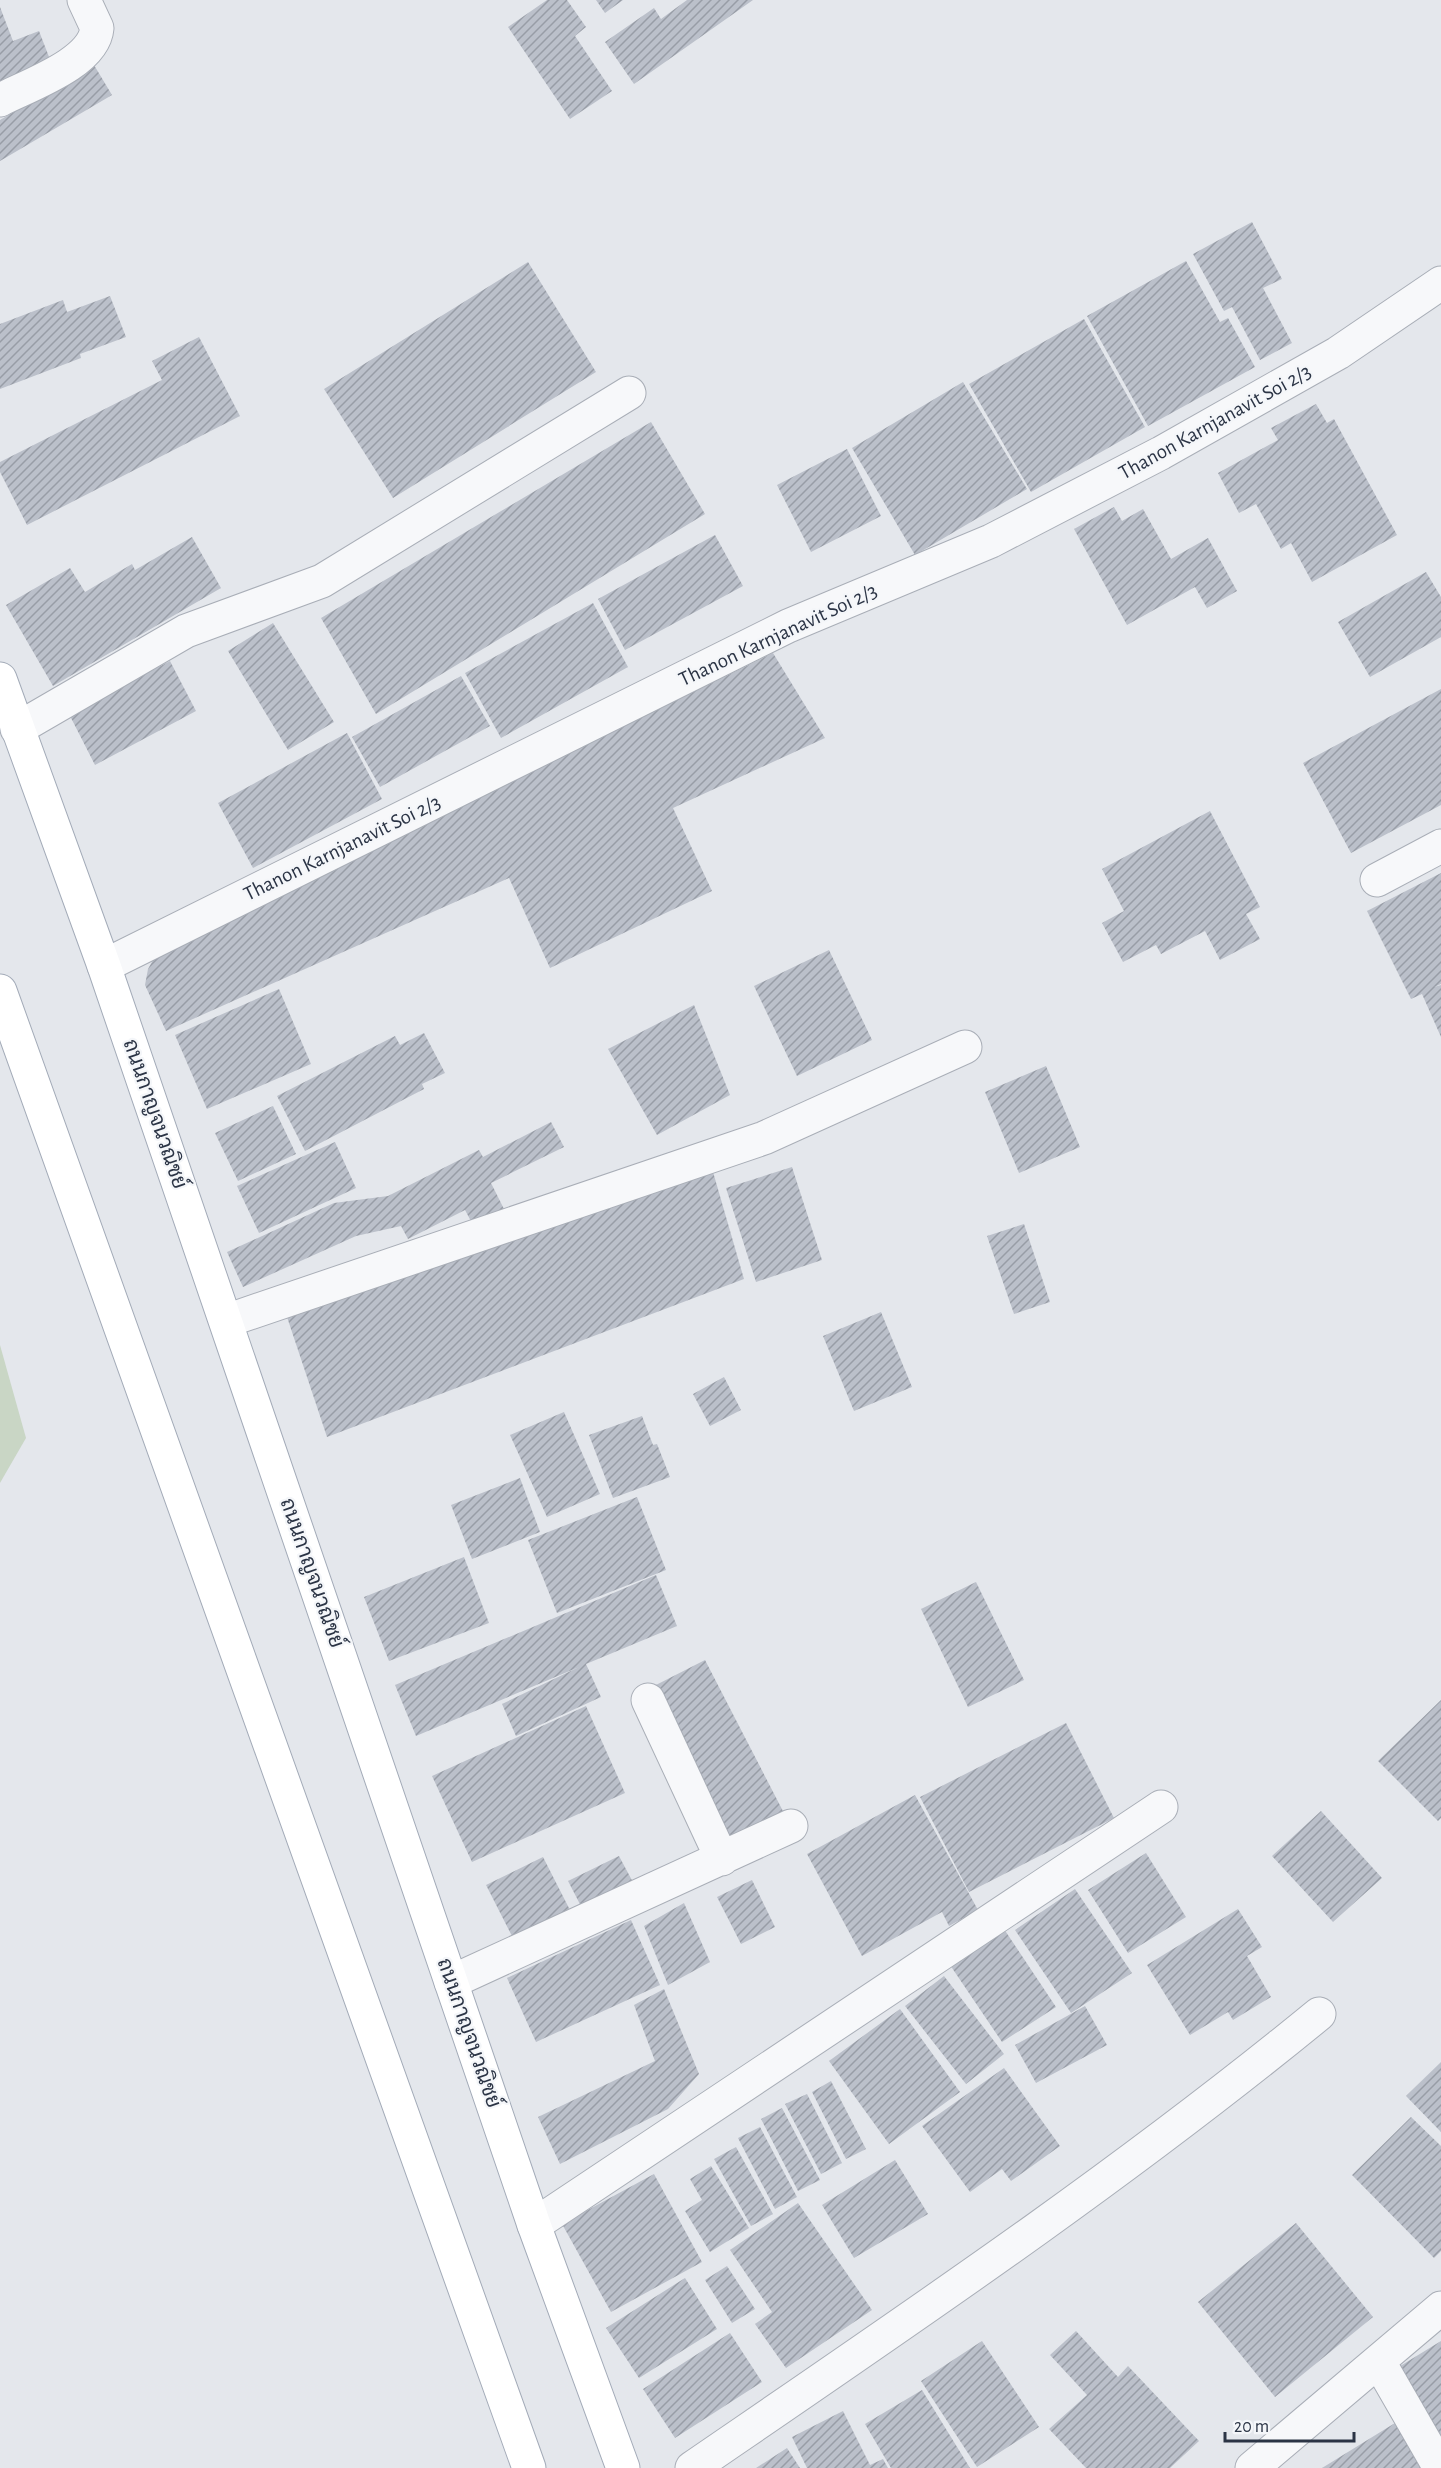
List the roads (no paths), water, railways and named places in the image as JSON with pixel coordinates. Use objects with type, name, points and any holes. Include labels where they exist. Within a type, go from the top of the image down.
[{"type":"main road","name":"ถนนกาญจนวณิชย์","points":[[0,679],[104,966],[534,2225],[623,2468]]},
{"type":"main road","points":[[0,991],[529,2468]]},
{"type":"street","points":[[0,100],[77,60],[88,50],[96,28],[84,0]]},
{"type":"street","name":"Thanon Karnjanavit Soi 2/3","points":[[104,966],[788,626],[1002,535],[1161,453],[1338,353],[1441,283]]},
{"type":"street","points":[[17,729],[186,631],[322,581],[628,393]]},
{"type":"street","points":[[1377,880],[1441,846]]},
{"type":"street","points":[[226,1321],[764,1138],[965,1047]]},
{"type":"street","points":[[648,1700],[722,1858]]},
{"type":"street","points":[[534,2225],[1161,1807]]},
{"type":"street","points":[[451,1982],[791,1826]]},
{"type":"street","points":[[692,2468],[988,2265],[1191,2115],[1318,2014]]},
{"type":"street","points":[[1252,2468],[1441,2308]]},
{"type":"street","points":[[1379,2362],[1440,2468]]}]
